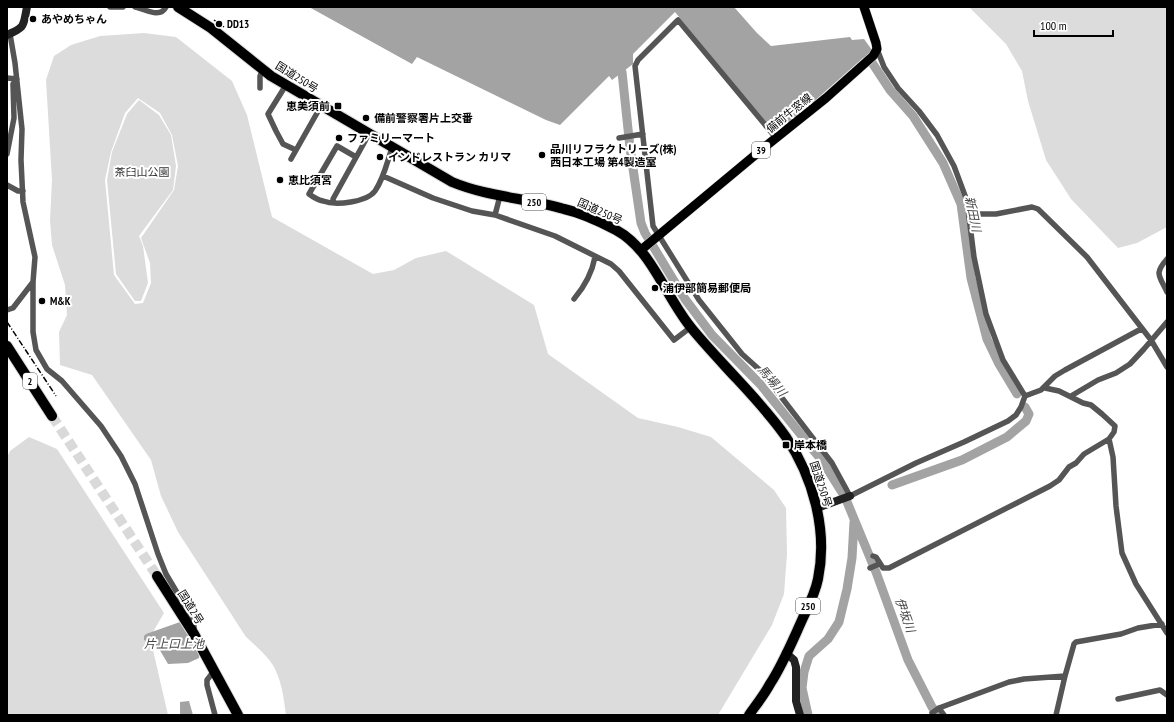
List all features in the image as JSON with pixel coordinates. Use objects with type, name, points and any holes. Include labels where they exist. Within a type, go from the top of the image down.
[{"type":"highway","name":"国道250号","points":[[178,7],[211,28],[286,85],[452,182],[469,189],[566,209],[615,229],[643,249],[681,314],[724,366],[759,402],[786,436],[800,459],[817,508],[820,527],[820,555],[818,580],[814,593],[770,684],[749,715]]},
{"type":"highway","name":"2","points":[[7,346],[52,416]]},
{"type":"highway","name":"国道2号","points":[[157,576],[194,634],[238,715]]},
{"type":"main road","points":[[864,7],[876,51]]},
{"type":"main road","name":"備前牛窓線","points":[[643,249],[826,98],[865,63],[876,51]]},
{"type":"street","points":[[27,7],[23,26],[20,29],[8,34],[17,79],[22,129],[21,160],[23,202],[36,257],[33,282],[33,332],[36,350],[47,369],[62,381],[101,426],[121,456],[135,484],[166,574],[194,621],[194,634]]},
{"type":"street","points":[[110,7],[123,7]]},
{"type":"street","points":[[135,7],[159,13],[166,7]]},
{"type":"street","points":[[776,138],[678,20],[638,60],[635,66],[642,134],[653,226],[658,237],[699,300],[742,354],[762,372],[832,463],[849,496]]},
{"type":"street","points":[[817,508],[849,496],[916,462],[964,442],[1008,421],[1016,415],[1021,408],[1025,396],[1003,360],[986,314],[974,257],[967,201],[954,166],[937,135],[919,111],[898,88],[884,67],[876,51]]},
{"type":"street","points":[[260,88],[260,76],[263,69]]},
{"type":"street","points":[[7,78],[17,79]]},
{"type":"street","points":[[7,154],[14,118],[13,84],[17,79]]},
{"type":"street","points":[[286,85],[268,114],[283,144],[296,150]]},
{"type":"street","points":[[291,159],[321,106]]},
{"type":"street","points":[[334,203],[334,199],[369,134]]},
{"type":"street","points":[[619,138],[642,134]]},
{"type":"street","points":[[356,156],[336,146],[309,194],[324,202],[334,203],[363,200],[372,194],[383,176],[392,148]]},
{"type":"street","points":[[383,176],[433,198],[472,211],[495,215],[555,236],[611,264],[620,271],[674,340],[691,327]]},
{"type":"street","points":[[7,185],[23,192]]},
{"type":"street","points":[[495,215],[500,196]]},
{"type":"street","points":[[969,214],[996,214],[1032,207],[1038,209],[1087,257],[1141,328],[1152,340],[1167,367]]},
{"type":"street","points":[[574,299],[588,280],[595,257]]},
{"type":"street","points":[[1167,259],[1159,268],[1158,272],[1167,292]]},
{"type":"street","points":[[7,310],[13,308],[33,282]]},
{"type":"street","points":[[1071,396],[1098,380],[1116,373],[1130,364],[1167,322]]},
{"type":"street","points":[[1045,388],[1048,382],[1065,370],[1141,328]]},
{"type":"street","points":[[873,556],[876,557],[882,568],[889,568],[942,542],[1050,486],[1059,480],[1069,467],[1076,463],[1084,454],[1109,439],[1114,432],[1115,426],[1091,405],[1059,391],[1045,388],[1025,396]]},
{"type":"street","points":[[1109,439],[1113,458],[1116,506],[1122,553],[1125,564],[1167,633]]},
{"type":"street","points":[[1056,715],[1065,676],[1074,644],[1076,642],[1121,634],[1138,628],[1162,624]]},
{"type":"street","points":[[786,653],[794,660],[796,667],[795,693],[799,713]]},
{"type":"street","points":[[214,671],[207,680],[207,686],[215,715]]},
{"type":"street","points":[[944,715],[935,711],[1009,682],[1024,679],[1065,676]]},
{"type":"street","points":[[1118,699],[1160,690],[1167,696]]},
{"type":"green space","points":[[969,7],[1167,7],[1167,227],[1137,243],[1118,248],[1071,199],[1046,160],[1028,101],[1022,71],[1006,44]]},
{"type":"green space","points":[[144,33],[176,37],[232,81],[247,115],[272,217],[373,274],[394,270],[416,258],[446,251],[534,305],[548,354],[638,418],[678,427],[711,437],[774,490],[786,508],[787,554],[784,594],[772,625],[718,715],[286,715],[281,686],[273,665],[246,637],[178,532],[161,496],[151,460],[92,375],[60,365],[59,332],[67,315],[65,285],[52,245],[50,220],[52,180],[46,80],[54,56],[71,45],[100,36]],"holes":[[[138,98],[160,113],[172,135],[178,166],[174,190],[141,238],[150,263],[151,283],[143,303],[135,304],[114,275],[105,180],[111,152],[125,113]]]},
{"type":"green space","name":"茶臼山公園","points":[[139,100],[159,115],[171,135],[176,166],[173,190],[139,236],[143,246],[148,283],[141,301],[135,301],[116,274],[107,180],[112,152],[127,114]]},
{"type":"green space","points":[[29,437],[57,449],[164,613],[150,637],[168,715],[7,715],[7,457],[10,451]]},
{"type":"water","points":[[309,7],[734,7],[757,33],[771,46],[850,37],[852,40],[864,39],[872,50],[776,135],[675,12],[633,54],[633,64],[612,80],[609,76],[560,125],[546,120],[417,57],[412,64]]},
{"type":"water","name":"片上口上池","points":[[180,622],[199,654],[199,658],[188,663],[168,664],[158,647],[144,640],[144,636]]},
{"type":"water","points":[[189,701],[193,715],[180,715],[180,702]]},
{"type":"waterway","name":"新田川","points":[[867,55],[890,90],[913,116],[943,163],[961,204],[971,278],[987,339],[999,364],[1017,394]]},
{"type":"waterway","name":"馬場川","points":[[622,72],[630,148],[641,223],[645,233],[685,299],[712,335],[760,384],[823,462],[845,497],[876,572],[908,660],[932,707],[938,715]]},
{"type":"waterway","name":"新田川","points":[[892,485],[962,460],[1007,437],[1026,421],[1029,414],[1025,407]]},
{"type":"waterway","name":"馬場川","points":[[808,715],[802,688],[804,672],[809,656],[828,639],[839,622],[847,589],[852,558],[854,522]]},
{"type":"waterway","name":"馬場川","points":[[802,708],[804,704]]},
{"type":"tunnel","points":[[52,416],[157,576]]},
{"type":"railway","points":[[214,20],[224,27]]},
{"type":"railway","points":[[7,322],[56,396]]},
{"type":"place","name":"あやめちゃん","points":[[33,19]]},
{"type":"place","name":"DD13","points":[[219,24]]},
{"type":"place","name":"恵美須前","points":[[338,106]]},
{"type":"place","name":"備前警察署片上交番","points":[[366,118]]},
{"type":"place","name":"ファミリーマート","points":[[339,138]]},
{"type":"place","name":"品川リフラクトリーズ(株) 西日本工場 第4製造室","points":[[542,155]]},
{"type":"place","name":"インドレストラン カリマ","points":[[380,157]]},
{"type":"place","name":"恵比須宮","points":[[280,180]]},
{"type":"place","name":"浦伊部簡易郵便局","points":[[655,288]]},
{"type":"place","name":"M&K","points":[[42,301]]},
{"type":"place","name":"岸本橋","points":[[786,445]]},
{"type":"water label","name":"伊坂川","points":[[905,615]]}]
